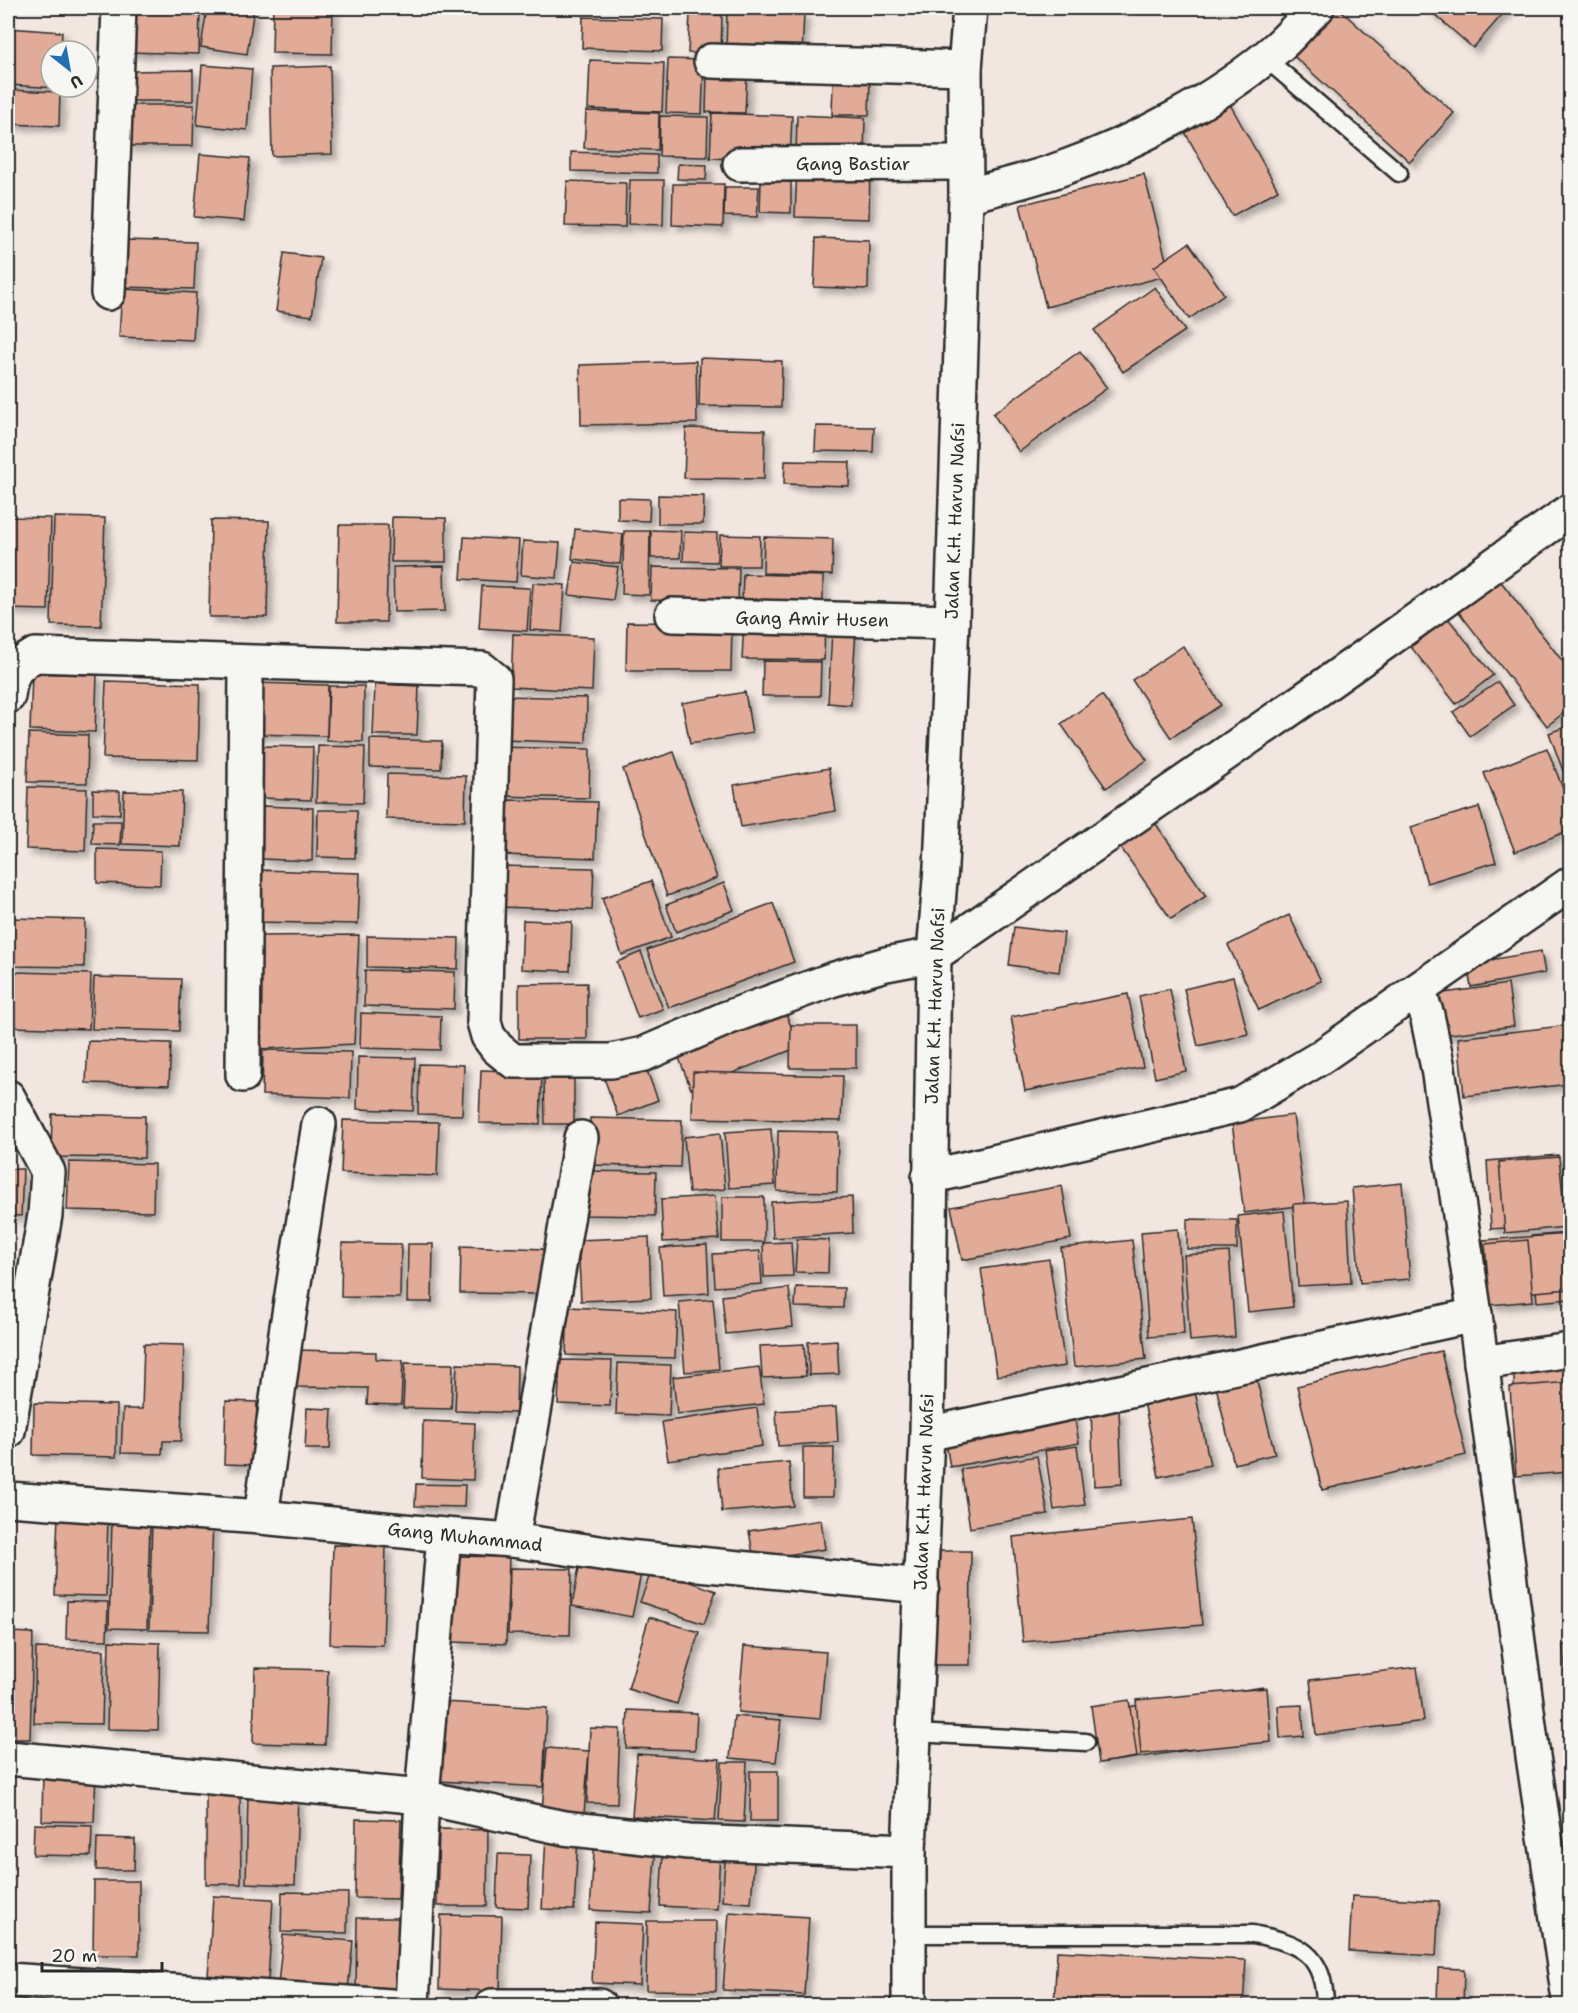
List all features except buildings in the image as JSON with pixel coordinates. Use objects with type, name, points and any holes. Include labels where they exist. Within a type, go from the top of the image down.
[{"type":"street","points":[[108,293],[119,8]]},
{"type":"street","name":"Jalan K.H. Harun Nafsi","points":[[909,2006],[907,1934],[909,1851],[927,1434],[934,955],[941,867],[952,622],[966,196],[965,68],[970,8]]},
{"type":"street","points":[[966,196],[1062,169],[1128,142],[1196,105],[1264,57],[1317,8]]},
{"type":"street","points":[[711,61],[965,68]]},
{"type":"street","name":"Gang Bastiar","points":[[740,164],[965,164]]},
{"type":"street","points":[[8,696],[10,675],[23,662],[35,655],[482,669],[491,674],[494,679],[484,1022],[488,1036],[497,1048],[513,1061],[611,1061],[644,1054],[727,1018],[831,980],[886,964],[934,955],[1312,694],[1570,512]]},
{"type":"street","name":"Gang Amir Husen","points":[[672,615],[952,622]]},
{"type":"street","points":[[243,1075],[246,663]]},
{"type":"street","points":[[930,1177],[1240,1105],[1318,1059],[1570,884]]},
{"type":"street","points":[[1418,990],[1427,1015],[1438,1068],[1475,1315],[1570,2006]]},
{"type":"street","points":[[8,1097],[48,1172],[45,1215],[8,1431]]},
{"type":"street","points":[[261,1516],[286,1332],[319,1124]]},
{"type":"street","points":[[512,1540],[581,1137]]},
{"type":"street","points":[[927,1434],[1475,1315]]},
{"type":"street","points":[[1481,1363],[1570,1350]]},
{"type":"street","name":"Gang Muhammad","points":[[8,1498],[261,1516],[512,1540],[627,1557],[922,1586]]},
{"type":"street","points":[[412,2006],[422,1797],[444,1535]]},
{"type":"street","points":[[8,1758],[422,1797],[575,1830],[688,1842],[909,1851]]},
{"type":"street","points":[[8,1980],[391,2006]]},
{"type":"street","points":[[492,2006],[599,2006]]},
{"type":"lane","points":[[1264,57],[1399,173]]},
{"type":"lane","points":[[915,1733],[1086,1742]]},
{"type":"lane","points":[[907,1934],[1253,1934],[1302,1947],[1315,1963],[1325,1994],[1325,2006]]}]
